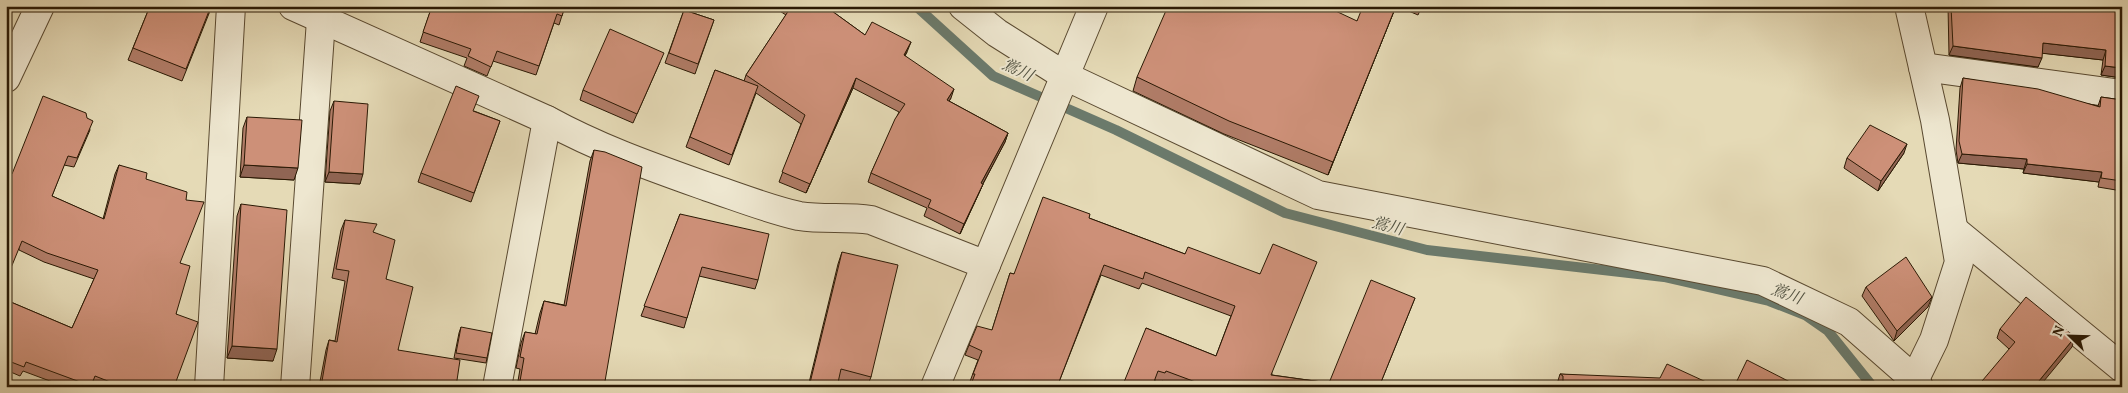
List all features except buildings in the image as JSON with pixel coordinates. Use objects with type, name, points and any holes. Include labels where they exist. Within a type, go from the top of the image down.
[{"type":"street","points":[[6,78],[40,6]]},
{"type":"street","points":[[209,387],[231,6]]},
{"type":"street","points":[[293,6],[322,12],[547,120],[584,141],[619,155],[774,210],[801,216],[826,218],[852,217],[871,220],[986,265]]},
{"type":"street","points":[[963,6],[997,33],[1063,79],[1318,195],[1763,282],[1849,322],[1915,385],[1934,340],[1959,262],[1935,120],[1909,6]]},
{"type":"street","points":[[935,387],[1094,6]]},
{"type":"street","points":[[295,387],[322,12]]},
{"type":"street","points":[[1923,66],[2122,94]]},
{"type":"street","points":[[497,387],[547,120]]},
{"type":"street","points":[[1954,230],[2122,368]]},
{"type":"waterway","name":"鴬川","points":[[916,6],[993,76],[1116,130],[1285,213],[1427,250],[1664,277],[1769,301],[1805,315],[1828,331],[1873,387]]}]
